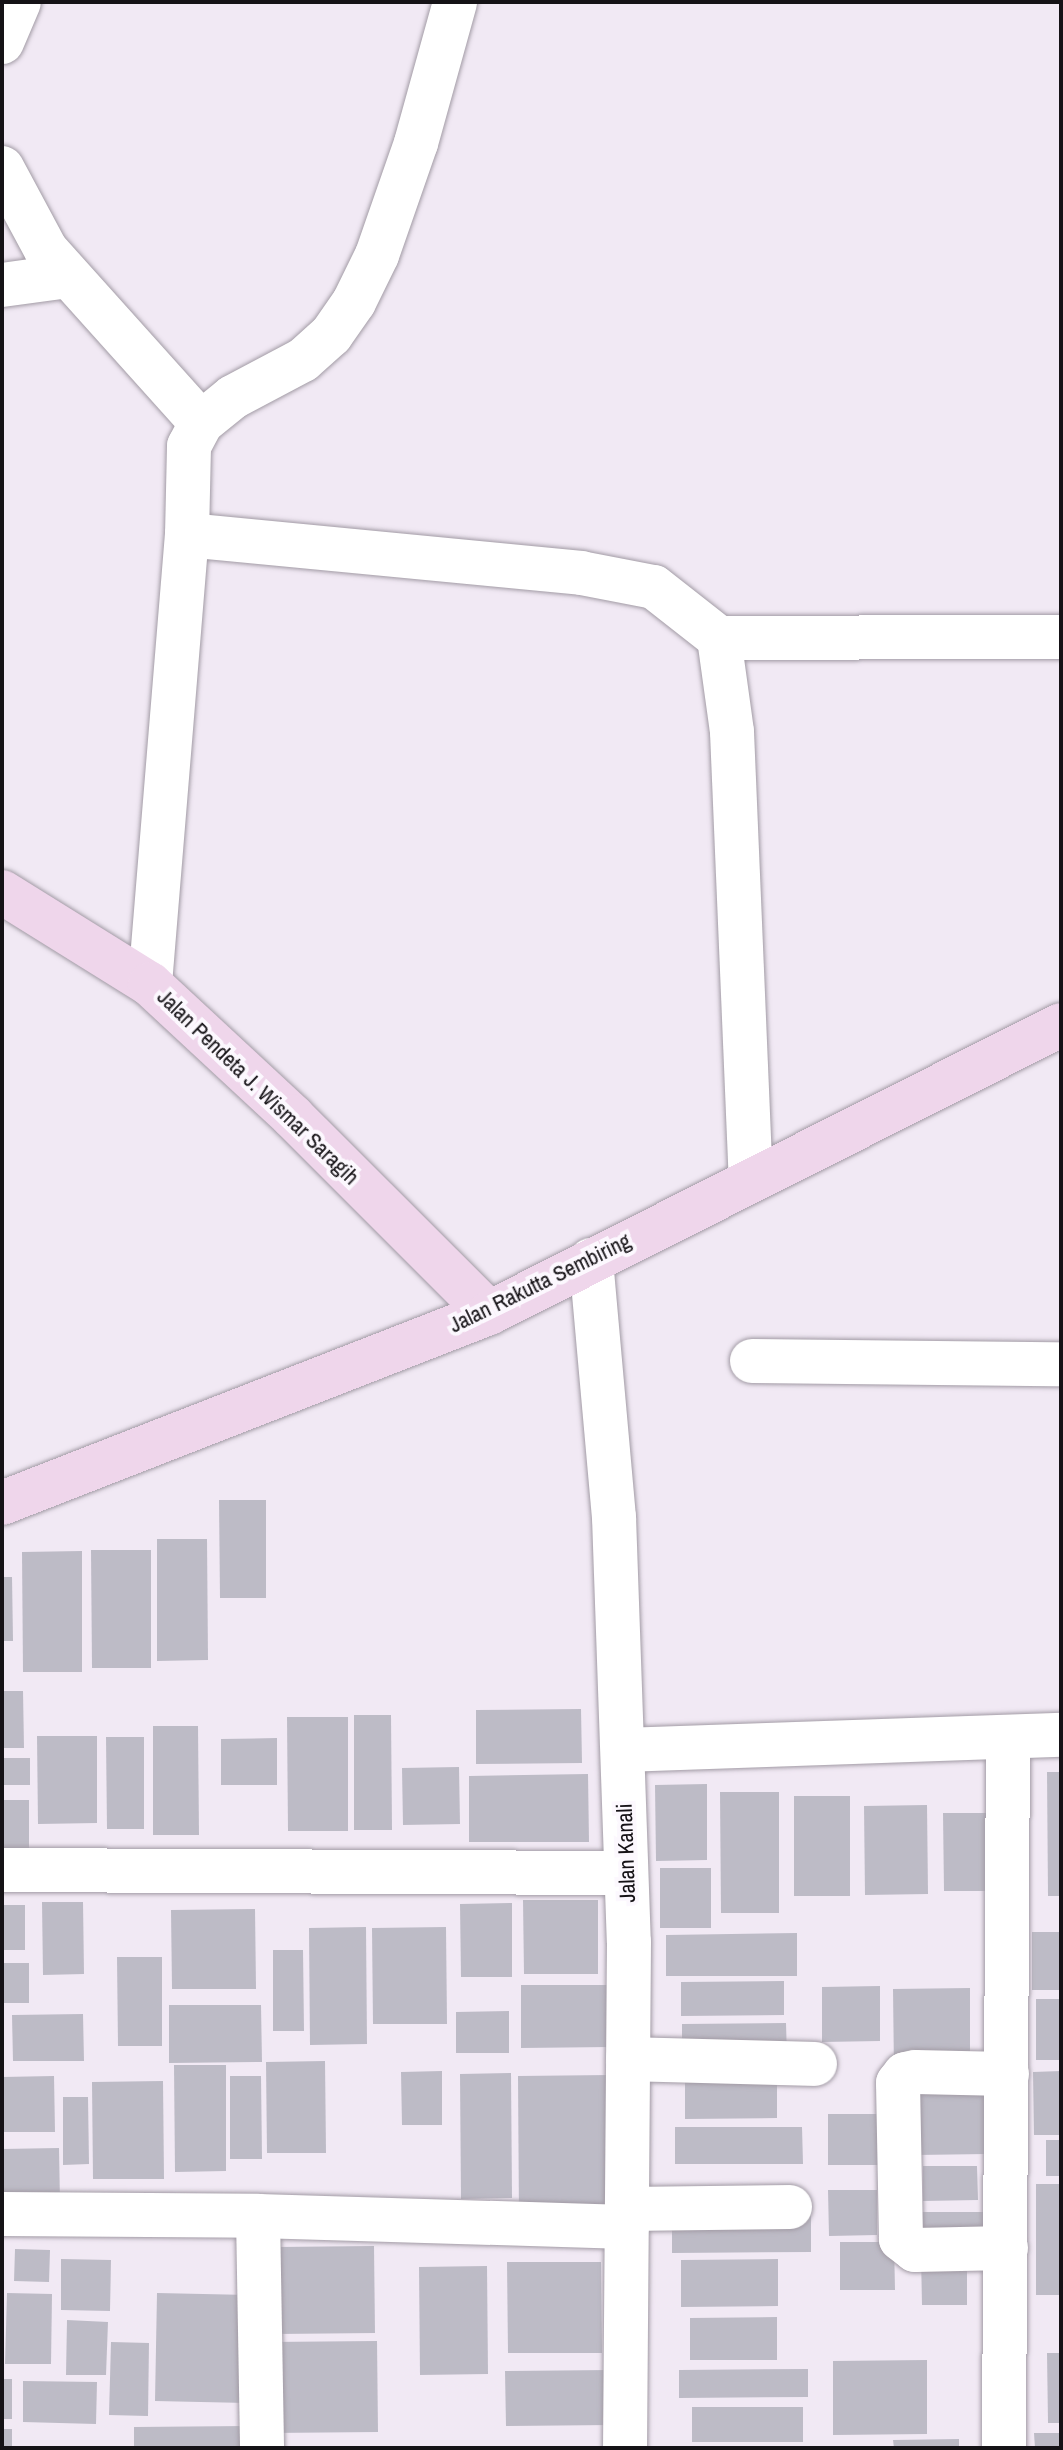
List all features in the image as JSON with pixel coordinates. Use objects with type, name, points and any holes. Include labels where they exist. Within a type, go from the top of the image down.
[{"type":"main road","name":"Jalan Pendeta J. Wismar Saragih","points":[[2,892],[150,984],[293,1117],[489,1313]]},
{"type":"main road","name":"Jalan Rakutta Sembiring","points":[[2,1503],[489,1313],[751,1178],[1061,1025]]},
{"type":"street","points":[[2,42],[19,2]]},
{"type":"street","points":[[150,984],[187,535],[189,446],[201,423],[233,397],[303,360],[331,335],[354,302],[377,255],[416,143],[455,2]]},
{"type":"street","points":[[2,168],[46,250],[201,423]]},
{"type":"street","points":[[2,285],[68,276]]},
{"type":"street","points":[[187,535],[581,573],[625,581],[654,587],[719,638],[1061,637]]},
{"type":"street","points":[[719,638],[732,732],[751,1178]]},
{"type":"street","name":"Jalan Kanali","points":[[591,1260],[614,1517],[623,1750],[628,2059],[625,2448]]},
{"type":"street","points":[[752,1361],[1061,1364]]},
{"type":"street","points":[[623,1750],[1061,1735]]},
{"type":"street","points":[[1004,2448],[1008,1739]]},
{"type":"street","points":[[2,1870],[626,1873]]},
{"type":"street","points":[[628,2059],[815,2064]]},
{"type":"street","points":[[1006,2248],[915,2250],[901,2239],[898,2083],[905,2074],[915,2072],[1007,2074]]},
{"type":"street","points":[[2,2214],[628,2218],[790,2207]]},
{"type":"street","points":[[258,2216],[262,2448]]},
{"type":"building","points":[[219,1500],[266,1500],[266,1598],[220,1598]]},
{"type":"building","points":[[157,1539],[207,1539],[208,1660],[157,1661]]},
{"type":"building","points":[[91,1550],[151,1550],[151,1668],[92,1668]]},
{"type":"building","points":[[82,1551],[82,1672],[23,1672],[22,1552]]},
{"type":"building","points":[[2,1577],[12,1577],[13,1641],[2,1641]]},
{"type":"building","points":[[2,1691],[23,1691],[24,1748],[2,1748]]},
{"type":"building","points":[[581,1709],[582,1763],[476,1764],[476,1710]]},
{"type":"building","points":[[354,1715],[391,1715],[392,1830],[354,1830]]},
{"type":"building","points":[[287,1717],[348,1717],[348,1831],[288,1831]]},
{"type":"building","points":[[153,1726],[198,1726],[199,1835],[153,1835]]},
{"type":"building","points":[[37,1736],[97,1736],[97,1823],[38,1824]]},
{"type":"building","points":[[106,1737],[144,1737],[144,1829],[107,1829]]},
{"type":"building","points":[[277,1738],[277,1785],[221,1785],[221,1739]]},
{"type":"building","points":[[2,1758],[30,1758],[30,1785],[2,1785]]},
{"type":"building","points":[[459,1767],[460,1824],[403,1825],[402,1768]]},
{"type":"building","points":[[1047,1772],[1061,1772],[1061,1896],[1048,1896]]},
{"type":"building","points":[[588,1774],[589,1842],[469,1842],[469,1776]]},
{"type":"building","points":[[707,1784],[707,1860],[656,1861],[655,1785]]},
{"type":"building","points":[[720,1792],[779,1792],[779,1913],[721,1913]]},
{"type":"building","points":[[794,1796],[850,1796],[850,1896],[794,1896]]},
{"type":"building","points":[[2,1800],[29,1800],[29,1860],[2,1860]]},
{"type":"building","points":[[927,1805],[928,1894],[865,1895],[864,1806]]},
{"type":"building","points":[[943,1813],[987,1813],[987,1891],[944,1891]]},
{"type":"building","points":[[660,1868],[711,1868],[711,1928],[660,1928]]},
{"type":"building","points":[[523,1900],[598,1900],[598,1974],[524,1974]]},
{"type":"building","points":[[42,1902],[83,1902],[84,1974],[43,1975]]},
{"type":"building","points":[[512,1903],[512,1977],[461,1977],[460,1904]]},
{"type":"building","points":[[2,1905],[25,1905],[25,1950],[2,1950]]},
{"type":"building","points":[[255,1909],[256,1989],[172,1989],[171,1910]]},
{"type":"building","points":[[366,1927],[367,2044],[310,2045],[309,1928]]},
{"type":"building","points":[[446,1927],[447,2024],[373,2024],[372,1928]]},
{"type":"building","points":[[1032,1932],[1061,1932],[1061,1990],[1032,1990]]},
{"type":"building","points":[[797,1933],[797,1976],[666,1976],[666,1935]]},
{"type":"building","points":[[273,1950],[303,1950],[304,2031],[273,2031]]},
{"type":"building","points":[[117,1957],[162,1957],[162,2046],[118,2046]]},
{"type":"building","points":[[2,1963],[29,1963],[29,2003],[2,2003]]},
{"type":"building","points":[[784,1981],[784,2015],[681,2016],[681,1982]]},
{"type":"building","points":[[521,1985],[609,1985],[610,2047],[521,2048]]},
{"type":"building","points":[[880,1986],[880,2041],[822,2042],[822,1987]]},
{"type":"building","points":[[970,1988],[970,2070],[894,2070],[893,1989]]},
{"type":"building","points":[[1036,1999],[1061,1999],[1061,2060],[1036,2060]]},
{"type":"building","points":[[169,2005],[261,2005],[262,2062],[169,2063]]},
{"type":"building","points":[[509,2011],[509,2053],[456,2053],[456,2012]]},
{"type":"building","points":[[83,2014],[84,2061],[13,2061],[12,2015]]},
{"type":"building","points":[[786,2023],[787,2057],[682,2059],[682,2024]]},
{"type":"building","points":[[325,2061],[326,2153],[267,2153],[266,2062]]},
{"type":"building","points":[[174,2065],[226,2065],[226,2171],[175,2172]]},
{"type":"building","points":[[777,2070],[777,2118],[685,2119],[685,2071]]},
{"type":"building","points":[[442,2071],[442,2125],[402,2125],[401,2072]]},
{"type":"building","points":[[1061,2071],[1061,2135],[1034,2135],[1033,2072]]},
{"type":"building","points":[[511,2073],[512,2198],[461,2199],[460,2074]]},
{"type":"building","points":[[610,2075],[610,2218],[519,2219],[518,2076]]},
{"type":"building","points":[[54,2076],[55,2132],[2,2132],[2,2077]]},
{"type":"building","points":[[230,2076],[261,2076],[262,2159],[230,2159]]},
{"type":"building","points":[[163,2081],[164,2179],[93,2179],[92,2082]]},
{"type":"building","points":[[987,2089],[987,2154],[916,2155],[915,2090]]},
{"type":"building","points":[[63,2097],[88,2097],[89,2164],[63,2165]]},
{"type":"building","points":[[828,2114],[884,2114],[885,2165],[828,2165]]},
{"type":"building","points":[[675,2127],[802,2127],[803,2164],[675,2164]]},
{"type":"building","points":[[1046,2140],[1061,2140],[1061,2176],[1046,2176]]},
{"type":"building","points":[[59,2148],[60,2203],[2,2204],[2,2149]]},
{"type":"building","points":[[923,2166],[977,2166],[978,2200],[923,2201]]},
{"type":"building","points":[[1036,2184],[1061,2184],[1061,2295],[1036,2295]]},
{"type":"building","points":[[828,2190],[877,2190],[877,2235],[829,2236]]},
{"type":"building","points":[[914,2212],[984,2212],[984,2244],[914,2244]]},
{"type":"building","points":[[811,2214],[811,2252],[672,2253],[672,2215]]},
{"type":"building","points":[[840,2242],[894,2242],[895,2290],[840,2290]]},
{"type":"building","points":[[374,2246],[375,2333],[277,2334],[277,2247]]},
{"type":"building","points":[[15,2249],[50,2250],[49,2282],[14,2281]]},
{"type":"building","points":[[921,2255],[967,2255],[967,2305],[922,2305]]},
{"type":"building","points":[[61,2259],[111,2260],[110,2311],[61,2310]]},
{"type":"building","points":[[778,2259],[778,2306],[681,2307],[681,2260]]},
{"type":"building","points":[[507,2262],[601,2262],[602,2353],[508,2353]]},
{"type":"building","points":[[487,2266],[488,2374],[420,2375],[419,2267]]},
{"type":"building","points":[[7,2293],[52,2294],[51,2364],[5,2364]]},
{"type":"building","points":[[157,2293],[249,2295],[247,2403],[155,2401]]},
{"type":"building","points":[[777,2317],[777,2360],[690,2360],[690,2318]]},
{"type":"building","points":[[67,2320],[108,2322],[106,2375],[66,2375]]},
{"type":"building","points":[[377,2341],[378,2432],[270,2433],[269,2342]]},
{"type":"building","points":[[111,2342],[149,2343],[148,2416],[109,2415]]},
{"type":"building","points":[[1047,2353],[1061,2353],[1061,2423],[1048,2423]]},
{"type":"building","points":[[927,2360],[927,2434],[833,2435],[833,2361]]},
{"type":"building","points":[[808,2369],[808,2397],[679,2398],[679,2370]]},
{"type":"building","points":[[610,2370],[611,2425],[506,2426],[505,2371]]},
{"type":"building","points":[[2,2379],[12,2379],[12,2419],[2,2419]]},
{"type":"building","points":[[23,2381],[97,2382],[96,2424],[23,2422]]},
{"type":"building","points":[[692,2407],[803,2407],[803,2442],[692,2442]]},
{"type":"building","points":[[246,2426],[246,2448],[134,2448],[134,2427]]},
{"type":"building","points":[[2,2429],[12,2429],[12,2448],[2,2448]]},
{"type":"building","points":[[1034,2433],[1061,2433],[1061,2448],[1035,2448]]},
{"type":"building","points":[[959,2439],[959,2448],[894,2448],[893,2440]]}]
